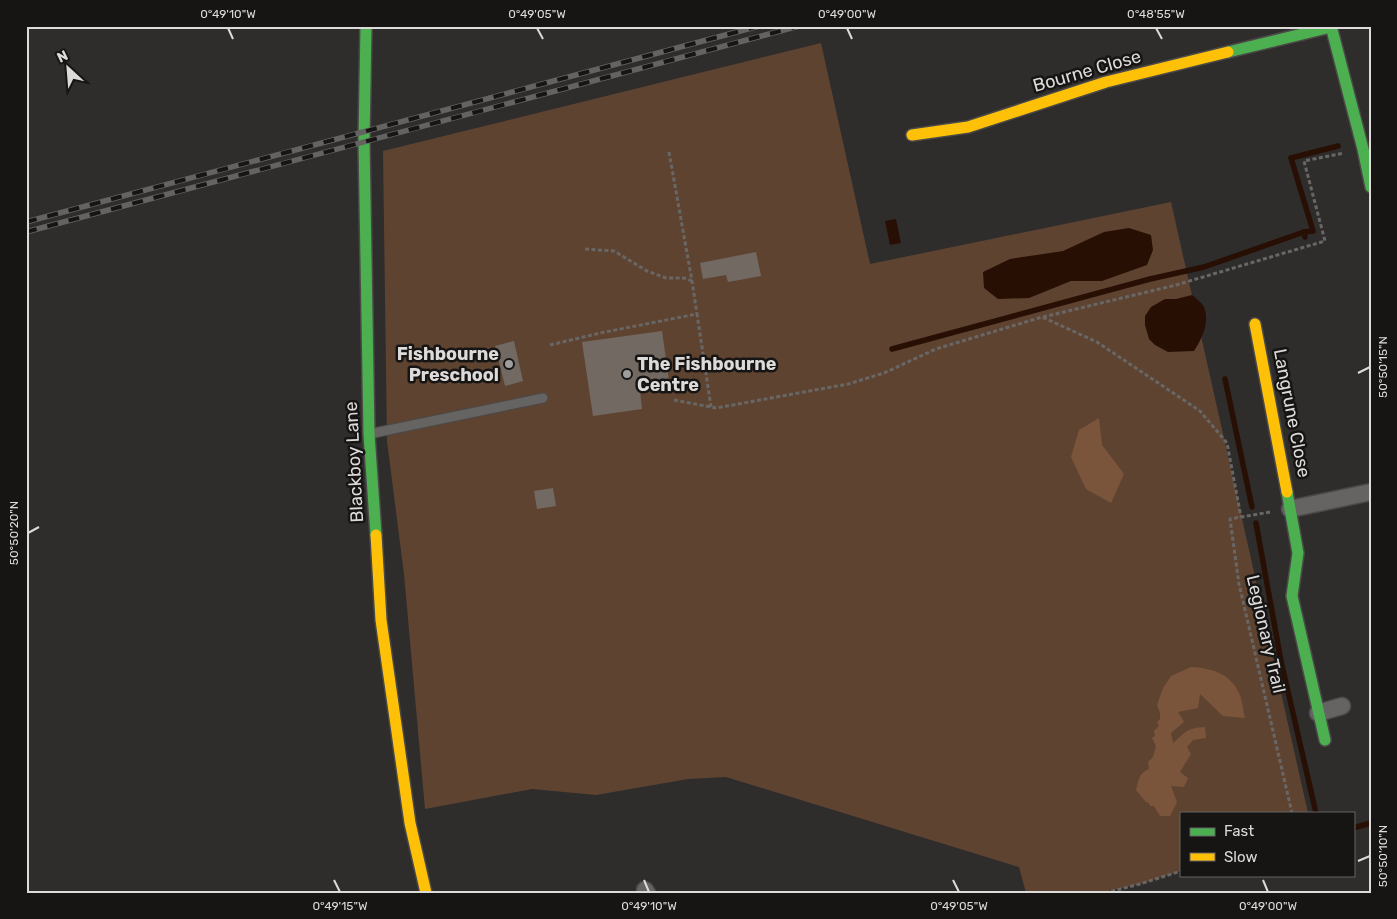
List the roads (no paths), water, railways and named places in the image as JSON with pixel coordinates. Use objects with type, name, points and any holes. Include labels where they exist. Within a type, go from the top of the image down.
[{"type":"street","name":"Blackboy Lane","points":[[366,26],[364,132],[369,434],[381,620],[410,823],[426,893]]},
{"type":"street","name":"Bourne Close","points":[[912,136],[968,127],[1106,82],[1331,27]]},
{"type":"street","points":[[1331,27],[1371,187]]},
{"type":"street","name":"Langrune Close","points":[[1255,324],[1298,553],[1292,596],[1325,740]]},
{"type":"street","points":[[1290,509],[1371,492]]},
{"type":"street","points":[[1318,713],[1342,706]]},
{"type":"lane","points":[[369,434],[542,398]]},
{"type":"waterway","points":[[1304,232],[1313,231],[1291,158],[1338,146]]},
{"type":"waterway","points":[[892,349],[1150,279],[1204,267],[1304,232],[1305,237]]},
{"type":"waterway","points":[[1225,379],[1252,507]]},
{"type":"waterway","points":[[1256,523],[1281,661],[1316,812]]},
{"type":"waterway","points":[[1354,828],[1371,823]]},
{"type":"railway","points":[[26,222],[759,26]]},
{"type":"railway","points":[[26,232],[799,26]]},
{"type":"place","name":"Fishbourne Preschool","points":[[509,364]]},
{"type":"place","name":"The Fishbourne Centre","points":[[627,374]]}]
